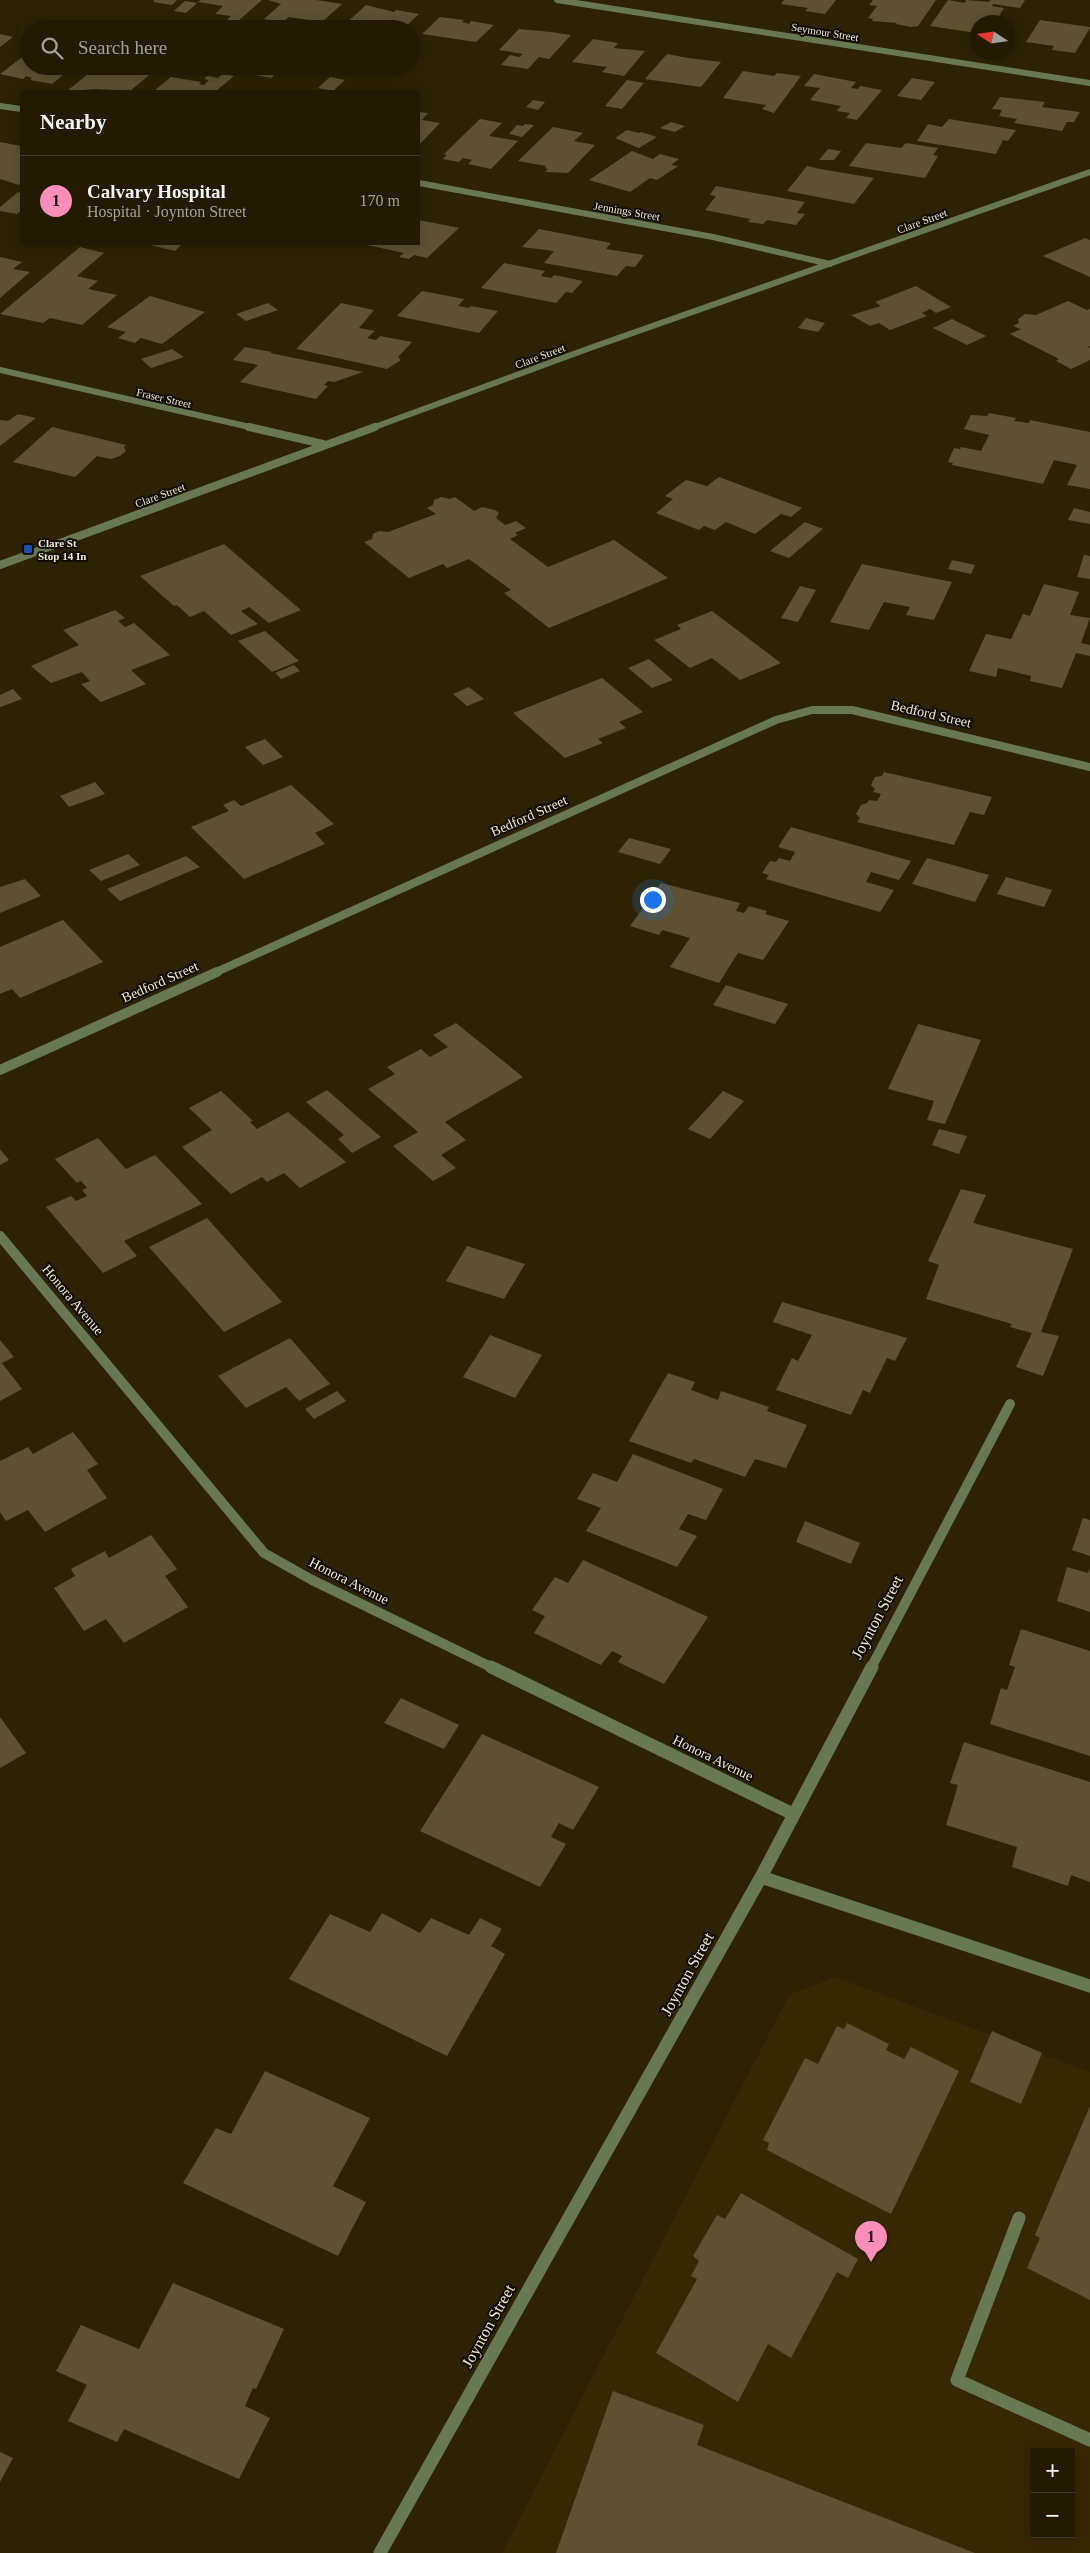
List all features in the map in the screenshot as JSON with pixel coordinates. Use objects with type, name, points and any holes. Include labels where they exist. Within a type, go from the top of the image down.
[{"type":"street","name":"Seymour Street","points":[[557,0],[1090,83]]},
{"type":"street","points":[[0,106],[20,109]]},
{"type":"street","name":"Clare Street","points":[[0,565],[324,445],[1090,172]]},
{"type":"street","name":"Jennings Street","points":[[420,183],[713,237],[830,264]]},
{"type":"street","name":"Fraser Street","points":[[0,370],[324,445]]},
{"type":"street","name":"Bedford Street","points":[[0,1070],[776,720],[812,710],[852,710],[1090,766]]},
{"type":"street","name":"Honora Avenue","points":[[0,1236],[264,1553],[312,1580],[793,1814]]},
{"type":"street","name":"Joynton Street","points":[[380,2553],[761,1877],[1010,1404]]},
{"type":"street","points":[[761,1877],[1090,1986]]},
{"type":"street","points":[[1019,2218],[957,2380],[1090,2440]]},
{"type":"shaded area","points":[[835,1977],[1090,2072],[1090,2553],[502,2553],[789,1995]]},
{"type":"building","points":[[154,0],[177,0],[172,5],[153,2]]},
{"type":"building","points":[[201,0],[262,0],[239,20],[227,20],[231,16],[215,14],[223,6],[198,2]]},
{"type":"building","points":[[268,0],[316,0],[342,4],[324,20],[289,17],[285,20],[264,19],[281,4]]},
{"type":"building","points":[[784,0],[836,0],[825,14],[805,11],[808,8],[781,4]]},
{"type":"building","points":[[873,0],[936,0],[918,26],[911,27],[897,23],[872,21],[873,19],[868,18],[877,6],[869,5]]},
{"type":"building","points":[[948,0],[965,3],[966,0],[989,2],[990,0],[1025,0],[1020,8],[993,4],[992,6],[1004,8],[1000,15],[970,15],[970,32],[930,26]]},
{"type":"building","points":[[185,1],[197,3],[186,13],[174,11]]},
{"type":"building","points":[[366,5],[394,12],[396,10],[419,14],[413,20],[350,20]]},
{"type":"building","points":[[440,17],[464,20],[462,22],[469,24],[471,21],[494,25],[476,42],[422,34]]},
{"type":"building","points":[[1040,20],[1090,28],[1075,53],[1052,50],[1054,46],[1026,42]]},
{"type":"building","points":[[519,29],[571,35],[549,59],[539,57],[528,69],[501,65],[510,55],[519,57],[523,54],[499,50]]},
{"type":"building","points":[[0,34],[9,36],[13,37],[0,47]]},
{"type":"building","points":[[593,39],[618,43],[614,48],[645,51],[624,76],[602,72],[607,67],[572,62]]},
{"type":"building","points":[[667,54],[721,62],[701,87],[645,79]]},
{"type":"building","points":[[20,59],[20,75],[63,75],[52,84],[30,80],[32,78],[26,76],[23,79],[0,74]]},
{"type":"building","points":[[743,71],[774,76],[777,73],[801,76],[774,113],[762,109],[766,105],[723,98]]},
{"type":"building","points":[[814,74],[856,82],[851,88],[858,89],[860,86],[882,90],[857,120],[846,118],[850,113],[837,111],[841,106],[810,100],[820,88],[804,86]]},
{"type":"building","points":[[87,75],[149,75],[131,90],[68,90]]},
{"type":"building","points":[[222,75],[234,76],[217,90],[155,90],[171,77],[201,82],[199,84],[204,85],[209,80],[204,79],[207,76],[218,78]]},
{"type":"building","points":[[255,75],[274,75],[271,78]]},
{"type":"building","points":[[330,77],[345,80],[334,90],[318,88]]},
{"type":"building","points":[[912,78],[935,82],[921,100],[897,96]]},
{"type":"building","points":[[627,80],[644,83],[622,109],[605,106]]},
{"type":"building","points":[[1000,97],[1045,102],[1042,107],[1080,112],[1074,122],[1067,122],[1062,131],[1014,123],[1017,119],[999,116],[1002,110],[992,109]]},
{"type":"building","points":[[533,100],[545,102],[538,110],[526,107]]},
{"type":"building","points":[[420,112],[428,113],[422,120],[440,123],[420,144]]},
{"type":"building","points":[[480,119],[502,123],[489,136],[518,141],[491,169],[468,164],[472,160],[463,158],[459,162],[443,159],[447,155],[444,154]]},
{"type":"building","points":[[949,119],[1016,130],[1008,141],[1003,140],[996,154],[917,141],[928,124],[942,127]]},
{"type":"building","points":[[671,122],[685,126],[675,132],[660,128]]},
{"type":"building","points":[[525,124],[534,125],[522,137],[509,134],[517,125],[523,126]]},
{"type":"building","points":[[553,127],[583,133],[574,141],[595,145],[568,173],[545,172],[548,169],[545,168],[546,166],[518,161]]},
{"type":"building","points":[[627,130],[657,137],[639,148],[615,138]]},
{"type":"building","points":[[0,142],[20,146],[20,184],[0,179]]},
{"type":"building","points":[[866,143],[901,148],[906,143],[938,148],[933,155],[938,156],[925,178],[849,166]]},
{"type":"building","points":[[828,149],[841,151],[834,160],[819,160]]},
{"type":"building","points":[[632,151],[653,159],[660,154],[679,159],[671,165],[678,166],[657,180],[650,178],[630,192],[589,180]]},
{"type":"building","points":[[807,166],[874,178],[854,204],[787,191]]},
{"type":"building","points":[[716,186],[805,202],[797,213],[805,214],[796,225],[767,220],[763,224],[748,222],[750,219],[705,210],[716,196],[710,195]]},
{"type":"building","points":[[18,192],[20,193],[20,212],[17,214],[0,211],[0,207]]},
{"type":"building","points":[[420,220],[459,228],[427,258],[414,255],[409,259],[399,257],[404,253],[367,245],[420,245]]},
{"type":"building","points":[[539,229],[611,243],[606,249],[644,255],[635,267],[626,266],[617,276],[544,263],[554,251],[522,247]]},
{"type":"building","points":[[1085,238],[1090,240],[1090,277],[1043,256]]},
{"type":"building","points":[[150,245],[181,245],[175,251]]},
{"type":"building","points":[[80,247],[104,253],[77,276],[98,281],[88,289],[117,295],[82,325],[50,318],[43,323],[0,314]]},
{"type":"building","points":[[0,257],[22,262],[13,269],[30,272],[0,298]]},
{"type":"building","points":[[504,263],[545,271],[541,276],[551,278],[554,275],[583,281],[572,293],[566,292],[556,303],[481,288]]},
{"type":"building","points":[[916,286],[951,307],[936,313],[930,309],[922,313],[927,316],[890,330],[879,323],[870,326],[851,315],[881,306],[875,302]]},
{"type":"building","points":[[422,291],[464,299],[458,306],[469,308],[471,306],[498,311],[479,333],[397,316]]},
{"type":"building","points":[[150,296],[205,312],[162,344],[141,338],[135,343],[118,338],[126,332],[107,327]]},
{"type":"building","points":[[1068,301],[1087,310],[1090,309],[1090,346],[1088,347],[1090,348],[1090,360],[1071,369],[1056,361],[1059,359],[1010,334],[1021,329],[1013,326],[1019,323],[1018,319],[1025,314],[1036,315]]},
{"type":"building","points":[[268,303],[278,310],[246,321],[236,314]]},
{"type":"building","points":[[341,303],[374,310],[359,328],[375,331],[367,338],[376,340],[380,336],[412,342],[398,357],[401,360],[387,369],[296,349]]},
{"type":"building","points":[[806,318],[825,323],[818,332],[798,328]]},
{"type":"building","points":[[952,319],[986,336],[967,345],[933,328]]},
{"type":"building","points":[[245,347],[363,372],[334,382],[328,381],[324,385],[328,386],[316,399],[240,382],[258,365],[233,360]]},
{"type":"building","points":[[172,349],[184,357],[151,368],[141,359]]},
{"type":"building","points":[[989,413],[1016,418],[1014,421],[1029,423],[1030,420],[1090,432],[1090,489],[1067,485],[1077,465],[1054,460],[1043,484],[952,465],[953,463],[948,462],[954,448],[960,449],[961,447],[981,451],[989,435],[964,429],[971,415],[987,416]]},
{"type":"building","points":[[18,414],[36,418],[0,446],[0,420],[8,421]]},
{"type":"building","points":[[52,427],[126,445],[124,447],[126,451],[120,456],[111,459],[97,456],[75,477],[13,462]]},
{"type":"building","points":[[719,477],[802,508],[791,517],[781,514],[755,534],[726,522],[715,530],[704,526],[699,530],[656,513],[673,499],[665,496],[686,480],[707,486]]},
{"type":"building","points":[[441,497],[450,499],[455,497],[474,511],[482,507],[495,510],[499,513],[496,518],[505,525],[516,521],[526,528],[515,533],[518,535],[510,539],[548,567],[614,540],[668,578],[549,628],[504,593],[511,590],[469,559],[447,568],[443,564],[409,578],[364,542],[372,539],[373,534],[379,531],[388,532],[436,514],[427,508],[433,505],[434,500]]},
{"type":"building","points":[[1074,508],[1090,512],[1090,524],[1068,520]]},
{"type":"building","points":[[805,522],[823,529],[789,558],[770,551]]},
{"type":"building","points":[[224,544],[301,610],[269,623],[249,607],[241,611],[258,624],[231,635],[204,611],[190,617],[177,605],[174,606],[140,576]]},
{"type":"building","points":[[1084,555],[1090,556],[1090,579],[1077,577]]},
{"type":"building","points":[[952,560],[975,565],[971,574],[948,569]]},
{"type":"building","points":[[862,564],[952,582],[934,620],[906,615],[910,607],[884,602],[869,630],[830,622]]},
{"type":"building","points":[[1044,584],[1079,592],[1070,615],[1090,618],[1081,643],[1090,645],[1090,656],[1076,653],[1062,688],[1030,681],[1031,676],[998,668],[996,677],[969,671],[986,634],[1011,639],[1023,614],[1030,616]]},
{"type":"building","points":[[800,586],[816,590],[798,622],[781,618]]},
{"type":"building","points":[[115,610],[125,618],[118,621],[125,627],[134,623],[170,655],[131,670],[146,684],[101,702],[81,684],[90,681],[82,672],[51,683],[31,666],[79,645],[63,630]]},
{"type":"building","points":[[712,611],[781,663],[740,680],[712,658],[690,668],[654,640],[681,629],[677,625]]},
{"type":"building","points":[[265,631],[299,661],[272,672],[238,641]]},
{"type":"building","points":[[649,659],[673,680],[652,688],[628,668]]},
{"type":"building","points":[[294,665],[300,671],[281,679],[275,673]]},
{"type":"building","points":[[602,678],[643,712],[619,722],[626,728],[598,739],[603,743],[565,758],[513,713]]},
{"type":"building","points":[[469,687],[484,699],[467,706],[453,694]]},
{"type":"building","points":[[13,689],[22,699],[0,707],[0,695]]},
{"type":"building","points":[[265,739],[283,757],[263,765],[245,747]]},
{"type":"building","points":[[884,772],[992,797],[984,815],[970,812],[954,845],[857,822],[860,818],[856,814],[861,805],[869,800],[877,801],[881,794],[873,792],[875,789],[871,785],[875,777],[882,776]]},
{"type":"building","points":[[95,782],[105,794],[69,807],[60,796]]},
{"type":"building","points":[[291,785],[334,824],[315,833],[325,844],[244,879],[191,827],[229,811],[223,805],[234,800],[241,806]]},
{"type":"building","points":[[791,827],[911,861],[899,880],[871,872],[866,882],[894,890],[880,912],[766,879],[769,875],[762,873],[770,861],[776,862],[779,858],[790,861],[795,852],[778,847]]},
{"type":"building","points":[[629,838],[671,849],[660,864],[618,852]]},
{"type":"building","points":[[128,854],[140,865],[101,881],[89,870]]},
{"type":"building","points":[[186,856],[200,867],[120,901],[107,889]]},
{"type":"building","points":[[927,858],[989,875],[975,902],[912,884]]},
{"type":"building","points":[[1006,877],[1052,890],[1044,907],[997,894]]},
{"type":"building","points":[[25,879],[41,896],[0,913],[0,887]]},
{"type":"building","points":[[661,883],[740,903],[736,911],[744,913],[749,906],[767,911],[765,914],[789,921],[763,960],[738,953],[719,983],[670,967],[690,938],[662,930],[659,935],[630,926]]},
{"type":"building","points":[[63,920],[103,962],[20,998],[12,989],[0,994],[0,947]]},
{"type":"building","points":[[726,985],[788,1004],[775,1024],[713,1005]]},
{"type":"building","points":[[456,1023],[523,1077],[445,1122],[466,1140],[441,1155],[456,1168],[433,1181],[393,1146],[418,1132],[368,1089],[395,1074],[387,1067],[421,1049],[430,1057],[448,1047],[433,1035]]},
{"type":"building","points":[[918,1024],[981,1040],[945,1124],[927,1120],[934,1101],[888,1089]]},
{"type":"building","points":[[327,1090],[381,1137],[352,1153],[338,1139],[344,1135],[306,1102]]},
{"type":"building","points":[[221,1091],[253,1121],[250,1122],[257,1129],[288,1112],[346,1162],[300,1188],[284,1173],[267,1182],[262,1177],[231,1194],[182,1147],[212,1130],[189,1108]]},
{"type":"building","points":[[723,1091],[744,1101],[710,1139],[688,1129]]},
{"type":"building","points":[[939,1129],[967,1136],[959,1154],[932,1145]]},
{"type":"building","points":[[98,1138],[126,1169],[155,1155],[202,1204],[124,1241],[137,1256],[103,1273],[46,1207],[71,1196],[76,1201],[87,1196],[82,1190],[87,1188],[81,1181],[77,1183],[55,1159]]},
{"type":"building","points":[[0,1149],[9,1160],[0,1165]]},
{"type":"building","points":[[961,1189],[986,1195],[973,1223],[1073,1249],[1041,1332],[1059,1336],[1043,1376],[1016,1367],[1032,1333],[1010,1327],[1012,1324],[926,1299],[939,1265],[928,1261]]},
{"type":"building","points":[[207,1218],[282,1302],[224,1332],[149,1247]]},
{"type":"building","points":[[467,1246],[525,1264],[504,1299],[446,1281]]},
{"type":"building","points":[[782,1302],[907,1338],[895,1361],[887,1358],[870,1393],[863,1390],[851,1415],[776,1390],[792,1358],[798,1361],[812,1335],[773,1322]]},
{"type":"building","points":[[490,1335],[542,1355],[515,1398],[463,1377]]},
{"type":"building","points":[[290,1338],[330,1384],[299,1401],[286,1387],[246,1408],[218,1376]]},
{"type":"building","points":[[0,1340],[14,1357],[2,1363],[22,1389],[0,1401]]},
{"type":"building","points":[[668,1373],[695,1382],[691,1390],[718,1400],[721,1391],[769,1407],[767,1411],[807,1425],[786,1468],[755,1459],[745,1477],[694,1459],[691,1463],[629,1441]]},
{"type":"building","points":[[337,1391],[346,1401],[314,1419],[305,1409]]},
{"type":"building","points":[[73,1432],[98,1464],[87,1470],[107,1498],[45,1532],[28,1510],[6,1521],[0,1512],[0,1461],[28,1447],[33,1454]]},
{"type":"building","points":[[633,1454],[723,1489],[706,1520],[688,1514],[679,1529],[697,1536],[677,1567],[586,1531],[601,1508],[577,1499],[593,1473],[617,1482]]},
{"type":"building","points":[[1083,1518],[1090,1520],[1090,1556],[1072,1550]]},
{"type":"building","points":[[805,1521],[860,1543],[851,1564],[796,1542]]},
{"type":"building","points":[[151,1535],[177,1569],[165,1576],[188,1607],[124,1643],[106,1619],[84,1631],[54,1588],[75,1576],[71,1569],[105,1551],[109,1558]]},
{"type":"building","points":[[583,1560],[708,1617],[664,1684],[618,1662],[622,1656],[612,1651],[601,1665],[534,1633],[545,1616],[532,1610],[555,1577],[568,1583]]},
{"type":"building","points":[[1067,1567],[1088,1573],[1090,1568],[1090,1612],[1057,1601]]},
{"type":"building","points":[[1021,1629],[1090,1651],[1090,1756],[990,1724],[1001,1688],[1007,1690],[1015,1667],[1009,1665]]},
{"type":"building","points":[[401,1698],[459,1725],[444,1749],[384,1723]]},
{"type":"building","points":[[0,1717],[26,1753],[0,1768]]},
{"type":"building","points":[[482,1734],[599,1787],[573,1830],[559,1823],[551,1837],[566,1844],[540,1887],[420,1831]]},
{"type":"building","points":[[964,1742],[1090,1782],[1090,1882],[1071,1875],[1068,1886],[1012,1867],[1017,1847],[946,1825],[958,1785],[950,1783]]},
{"type":"building","points":[[382,1913],[420,1933],[431,1918],[469,1935],[480,1918],[502,1929],[491,1946],[505,1954],[447,2056],[289,1979],[330,1914],[370,1932]]},
{"type":"building","points":[[847,2023],[889,2044],[886,2050],[904,2059],[911,2047],[959,2071],[891,2214],[767,2150],[769,2143],[763,2140],[805,2058],[818,2064],[837,2026],[844,2029]]},
{"type":"building","points":[[992,2031],[1042,2053],[1021,2104],[970,2082]]},
{"type":"building","points":[[265,2071],[370,2118],[333,2186],[366,2202],[338,2256],[183,2183],[216,2128],[231,2134]]},
{"type":"building","points":[[1090,2106],[1090,2300],[1027,2268],[1040,2238],[1035,2235]]},
{"type":"building","points":[[741,2193],[858,2259],[848,2278],[837,2272],[791,2358],[768,2344],[738,2402],[656,2353],[697,2279],[691,2276],[699,2261],[693,2256],[717,2215],[725,2219]]},
{"type":"building","points":[[173,2283],[284,2329],[256,2389],[253,2388],[245,2406],[270,2418],[239,2479],[124,2429],[117,2442],[68,2421],[87,2385],[56,2371],[81,2325],[139,2349]]},
{"type":"building","points":[[613,2391],[704,2425],[697,2445],[975,2553],[556,2553]]},
{"type":"building","points":[[0,2452],[13,2458],[0,2482]]},
{"type":"place","name":"Clare St Stop 14 In","points":[[28,549]]},
{"type":"place","name":"Calvary Hospital","points":[[871,2262]]}]
